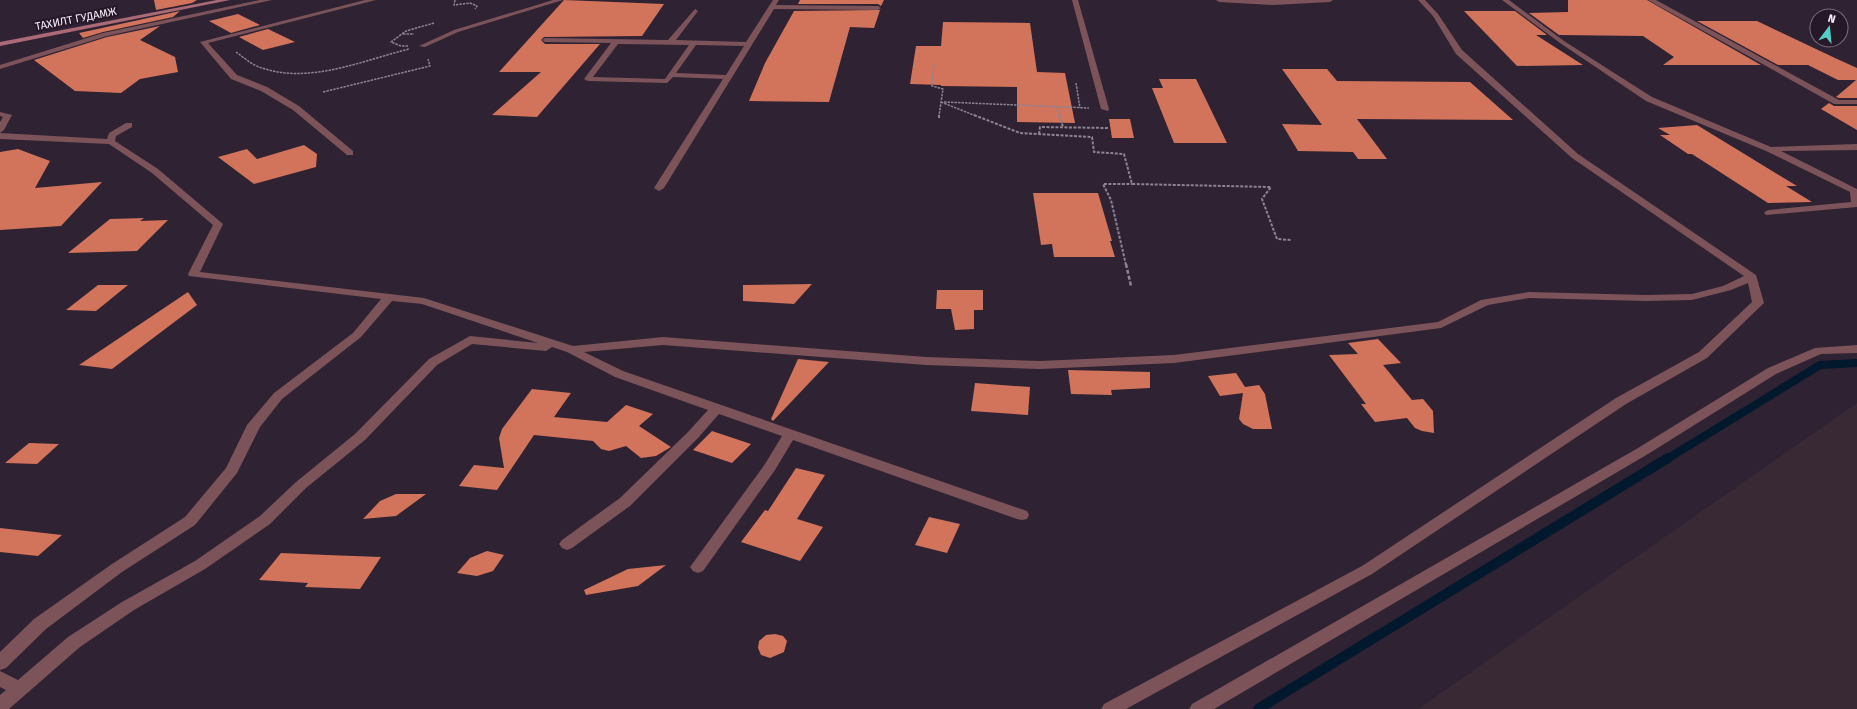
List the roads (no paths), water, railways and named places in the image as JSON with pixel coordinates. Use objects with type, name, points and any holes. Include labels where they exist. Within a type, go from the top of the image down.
[{"type":"main road","name":"ТАХИЛТ ГУДАМЖ","points":[[0,44],[227,0]]},
{"type":"street","points":[[0,67],[105,34],[269,0]]},
{"type":"street","points":[[350,153],[296,108],[264,89],[234,77],[203,42],[373,0]]},
{"type":"street","points":[[423,46],[456,31],[560,0]]},
{"type":"street","points":[[1075,0],[1105,109]]},
{"type":"street","points":[[1219,0],[1274,3],[1330,0]]},
{"type":"street","points":[[1110,709],[1368,570],[1621,401],[1703,355],[1758,303],[1752,277],[1575,156],[1459,52],[1450,40],[1436,15],[1420,0]]},
{"type":"street","points":[[1505,0],[1562,42],[1649,99],[1769,149],[1854,191],[1856,204],[1769,213]]},
{"type":"street","points":[[1651,0],[1837,102],[1857,102]]},
{"type":"street","points":[[660,188],[774,4],[878,8]]},
{"type":"street","points":[[670,42],[695,11]]},
{"type":"street","points":[[545,40],[749,44]]},
{"type":"street","points":[[616,41],[588,79],[667,81],[694,43]]},
{"type":"street","points":[[671,75],[728,77]]},
{"type":"street","points":[[0,114],[8,115],[0,130]]},
{"type":"street","points":[[111,142],[112,135],[129,125]]},
{"type":"street","points":[[0,136],[111,142],[155,171],[218,224],[193,274],[424,301],[572,350],[619,374],[1022,515]]},
{"type":"street","points":[[1769,149],[1857,148]]},
{"type":"street","points":[[0,706],[74,642],[128,606],[200,565],[265,520],[301,485],[360,437],[433,362],[470,340],[572,350],[662,341],[926,361],[1002,364],[1040,365],[1174,359],[1441,325],[1485,302],[1529,295],[1646,298],[1692,297],[1727,288],[1752,277]]},
{"type":"street","points":[[0,664],[40,624],[118,568],[190,521],[232,470],[254,425],[278,396],[357,335],[389,297]]},
{"type":"street","points":[[1198,709],[1643,451],[1772,371],[1819,351],[1857,349]]},
{"type":"street","points":[[567,544],[625,502],[693,435],[717,408]]},
{"type":"street","points":[[698,567],[770,467],[790,433]]},
{"type":"street","points":[[0,678],[18,689]]},
{"type":"waterway","points":[[1667,459],[1820,365],[1857,363]]},
{"type":"waterway","points":[[1258,709],[1668,458]]}]
